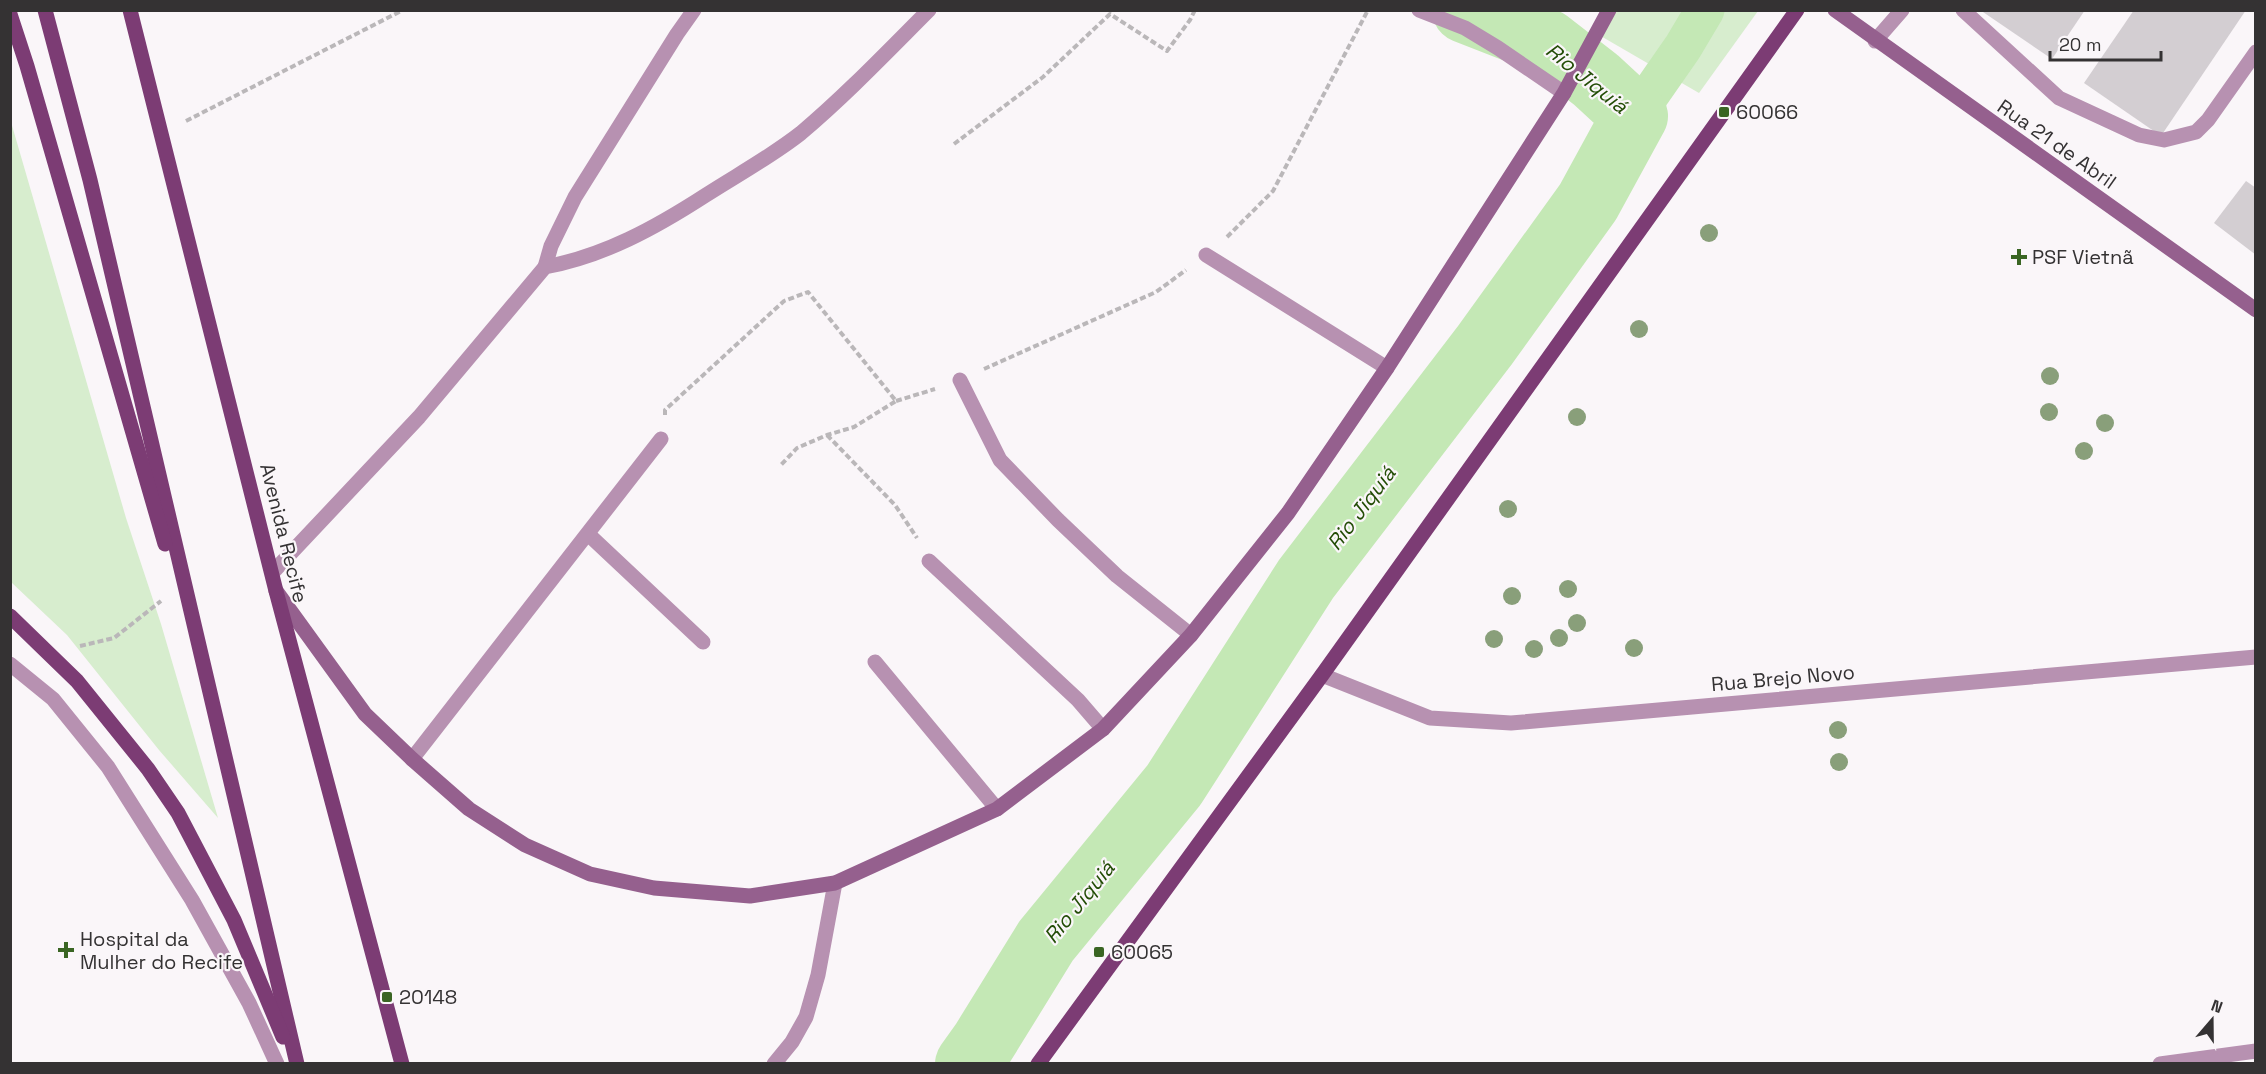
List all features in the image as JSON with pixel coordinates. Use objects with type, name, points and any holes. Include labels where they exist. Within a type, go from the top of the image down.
[{"type":"main road","points":[[45,10],[90,180],[296,1064]]},
{"type":"main road","name":"Avenida Recife","points":[[130,10],[276,591],[402,1064]]},
{"type":"main road","points":[[1038,1064],[1322,675],[1797,10]]},
{"type":"main road","points":[[10,14],[214,712]]},
{"type":"main road","points":[[10,616],[77,681],[148,769],[178,813],[234,920],[296,1064]]},
{"type":"street","points":[[273,572],[419,417],[545,267],[551,246],[575,197],[694,10]]},
{"type":"street","points":[[545,267],[572,262],[636,236],[665,221],[790,140],[857,82],[929,10]]},
{"type":"street","points":[[1419,10],[1473,33],[1568,87]]},
{"type":"street","points":[[276,591],[365,714],[469,809],[525,845],[590,874],[654,888],[750,896],[835,884],[997,809],[1103,729],[1191,635],[1288,513],[1387,368],[1568,87],[1609,10]]},
{"type":"street","name":"Rua 21 de Abril","points":[[1835,10],[1875,41],[2256,310]]},
{"type":"street","points":[[1875,41],[1902,10]]},
{"type":"street","points":[[1963,10],[2059,98],[2139,135],[2164,140],[2196,132],[2208,120],[2256,52]]},
{"type":"street","points":[[1206,255],[1387,368]]},
{"type":"street","points":[[960,380],[1000,460],[1117,576],[1191,635]]},
{"type":"street","points":[[412,759],[661,440]]},
{"type":"street","points":[[588,534],[703,642]]},
{"type":"street","points":[[930,561],[1078,700],[1103,729]]},
{"type":"street","name":"Rua Brejo Novo","points":[[1322,675],[1430,718],[1511,723],[2256,657]]},
{"type":"street","points":[[874,662],[997,809]]},
{"type":"street","points":[[10,664],[53,699],[108,767],[192,900],[249,1003],[277,1064]]},
{"type":"street","points":[[774,1064],[792,1042],[806,1017],[818,975],[835,884]]},
{"type":"street","points":[[2160,1064],[2256,1051]]},
{"type":"path","points":[[161,133],[403,10]]},
{"type":"path","points":[[954,144],[1043,77],[1110,14],[1167,51],[1190,21],[1195,10]]},
{"type":"path","points":[[781,465],[797,448],[827,435],[854,427],[896,401],[960,380],[1156,292],[1219,245],[1273,191],[1368,10]]},
{"type":"path","points":[[661,440],[665,410],[784,301],[808,292],[896,401]]},
{"type":"path","points":[[827,435],[895,505],[930,561]]},
{"type":"path","points":[[78,647],[114,638],[177,587]]},
{"type":"green space","points":[[1613,11],[1758,11],[1699,93],[1599,35]]},
{"type":"green space","points":[[11,122],[126,518],[161,624],[218,818],[159,750],[67,635],[11,582]]},
{"type":"building","points":[[1980,10],[2085,10],[2052,59]]},
{"type":"building","points":[[2134,10],[2246,10],[2161,136],[2084,83]]},
{"type":"building","points":[[2246,181],[2256,188],[2256,255],[2214,223]]},
{"type":"waterway","name":"Rio Jiquiá","points":[[968,1064],[1046,941],[1174,785],[1306,579],[1485,345],[1588,202],[1635,116],[1596,80],[1547,42],[1465,10]]},
{"type":"waterway","points":[[1635,116],[1683,47],[1705,10]]},
{"type":"place","name":"60066","points":[[1724,112]]},
{"type":"place","name":"PSF Vietnã","points":[[2019,257]]},
{"type":"place","name":"Hospital da Mulher do Recife","points":[[66,950]]},
{"type":"place","name":"60065","points":[[1099,952]]},
{"type":"place","name":"20148","points":[[387,997]]}]
